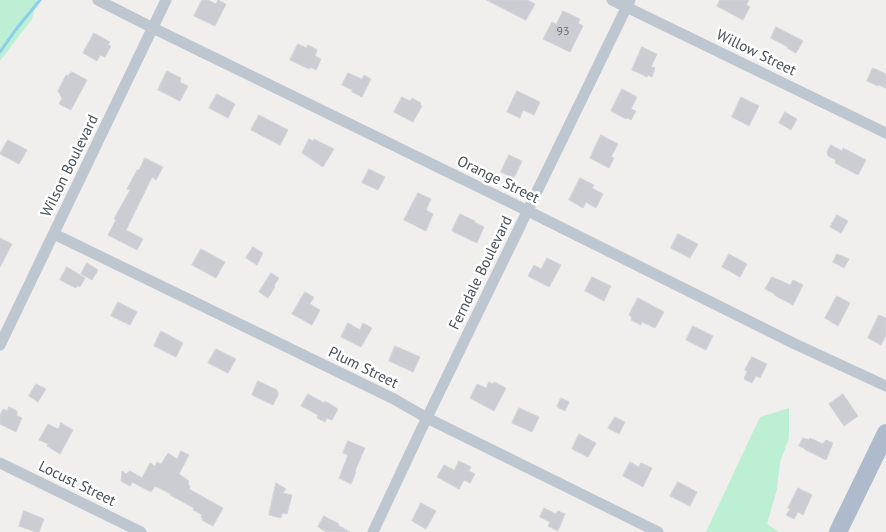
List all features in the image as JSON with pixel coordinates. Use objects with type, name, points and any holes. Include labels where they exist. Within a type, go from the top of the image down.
[{"type":"main road","points":[[838,532],[886,433]]},
{"type":"street","name":"Orange Street","points":[[98,0],[786,340],[886,386]]},
{"type":"street","name":"Wilson Boulevard","points":[[0,345],[166,0]]},
{"type":"street","name":"Willow Street","points":[[612,0],[629,4],[886,133]]},
{"type":"street","name":"Ferndale Boulevard","points":[[373,532],[629,4]]},
{"type":"street","name":"Plum Street","points":[[54,234],[394,399],[427,418],[658,532]]},
{"type":"street","name":"Locust Street","points":[[0,463],[141,532]]},
{"type":"green space","points":[[0,0],[37,0],[32,19],[0,61]]},
{"type":"green space","points":[[789,408],[789,438],[780,462],[777,489],[767,524],[779,532],[706,532],[760,417]]},
{"type":"building","points":[[202,0],[208,0],[216,4],[218,0],[226,4],[215,26],[194,16]]},
{"type":"building","points":[[487,0],[527,0],[535,4],[526,20]]},
{"type":"building","points":[[720,0],[749,0],[746,5],[750,7],[743,20],[717,6]]},
{"type":"building","points":[[563,11],[580,19],[578,23],[583,26],[570,52],[543,39],[552,22],[556,24]]},
{"type":"building","points":[[776,27],[803,41],[796,53],[771,38]]},
{"type":"building","points":[[94,33],[110,42],[108,45],[111,46],[105,57],[100,55],[97,61],[83,53]]},
{"type":"building","points":[[298,44],[306,48],[308,45],[317,50],[315,56],[321,59],[316,70],[310,67],[309,69],[290,60]]},
{"type":"building","points":[[642,47],[657,54],[651,67],[655,68],[652,77],[648,75],[647,77],[632,70]]},
{"type":"building","points":[[873,68],[886,74],[886,88],[867,81]]},
{"type":"building","points":[[167,71],[181,78],[180,82],[188,86],[180,101],[158,90]]},
{"type":"building","points":[[72,72],[87,80],[71,110],[59,104],[62,98],[58,91],[66,75],[68,76]]},
{"type":"building","points":[[348,73],[362,79],[364,75],[371,79],[362,97],[342,85]]},
{"type":"building","points":[[622,89],[637,97],[631,109],[636,111],[631,120],[611,111]]},
{"type":"building","points":[[517,91],[540,102],[534,115],[523,110],[520,118],[507,112]]},
{"type":"building","points":[[217,94],[235,104],[228,118],[209,108]]},
{"type":"building","points":[[402,97],[410,101],[412,98],[421,103],[420,105],[422,106],[413,122],[394,112]]},
{"type":"building","points":[[741,97],[759,106],[749,126],[732,117]]},
{"type":"building","points":[[785,112],[797,119],[791,130],[779,123]]},
{"type":"building","points":[[259,115],[288,130],[280,145],[251,130]]},
{"type":"building","points":[[601,135],[618,144],[611,157],[614,158],[609,168],[590,158]]},
{"type":"building","points":[[309,139],[313,141],[314,139],[334,149],[323,167],[302,153]]},
{"type":"building","points":[[8,140],[27,150],[19,164],[0,154]]},
{"type":"building","points":[[831,145],[842,151],[843,148],[866,160],[858,175],[835,163],[836,160],[828,156],[827,152]]},
{"type":"building","points":[[509,155],[522,161],[514,178],[501,172]]},
{"type":"building","points":[[145,158],[163,167],[156,180],[152,177],[126,230],[143,239],[137,250],[108,235],[116,220],[114,219],[130,190],[127,189]]},
{"type":"building","points":[[369,169],[385,177],[378,190],[362,183]]},
{"type":"building","points":[[580,178],[594,185],[592,188],[603,194],[596,208],[586,202],[583,208],[569,200]]},
{"type":"building","points":[[418,193],[431,199],[426,210],[433,214],[426,231],[404,220]]},
{"type":"building","points":[[460,214],[484,227],[477,243],[452,231]]},
{"type":"building","points":[[837,215],[848,221],[841,233],[830,227]]},
{"type":"building","points":[[678,234],[698,244],[690,258],[671,248]]},
{"type":"building","points":[[0,238],[12,244],[0,267]]},
{"type":"building","points":[[253,247],[263,253],[257,265],[246,258]]},
{"type":"building","points":[[201,249],[225,262],[216,278],[192,265]]},
{"type":"building","points":[[729,254],[747,264],[740,277],[722,267]]},
{"type":"building","points":[[837,254],[849,259],[844,268],[833,262]]},
{"type":"building","points":[[547,258],[561,265],[549,287],[528,276],[534,265],[541,269]]},
{"type":"building","points":[[87,263],[98,270],[92,280],[81,274]]},
{"type":"building","points":[[67,267],[85,278],[80,287],[77,286],[76,288],[60,280]]},
{"type":"building","points":[[271,273],[279,278],[268,298],[259,292]]},
{"type":"building","points":[[592,277],[611,286],[604,301],[585,291]]},
{"type":"building","points":[[772,277],[790,285],[793,280],[803,285],[793,305],[765,289]]},
{"type":"building","points":[[305,292],[314,297],[310,304],[320,310],[312,325],[292,314]]},
{"type":"building","points":[[837,296],[850,303],[838,326],[825,318]]},
{"type":"building","points":[[638,298],[664,312],[655,328],[642,322],[641,325],[631,320],[632,317],[629,315]]},
{"type":"building","points":[[118,302],[137,312],[130,325],[111,316]]},
{"type":"building","points":[[879,315],[886,318],[886,335],[881,345],[868,338]]},
{"type":"building","points":[[348,323],[360,330],[363,323],[372,328],[361,347],[341,337]]},
{"type":"building","points":[[693,326],[713,336],[706,350],[686,340]]},
{"type":"building","points":[[161,331],[183,343],[176,357],[154,346]]},
{"type":"building","points":[[395,346],[420,357],[413,372],[389,361]]},
{"type":"building","points":[[216,349],[236,359],[228,373],[208,363]]},
{"type":"building","points":[[752,357],[767,364],[760,378],[756,376],[752,383],[744,379],[747,371],[745,370]]},
{"type":"building","points":[[258,381],[277,390],[278,395],[273,405],[252,395]]},
{"type":"building","points":[[489,382],[493,384],[494,382],[506,388],[494,411],[470,398],[477,384],[486,388]]},
{"type":"building","points":[[36,384],[46,389],[38,402],[29,396]]},
{"type":"building","points":[[308,394],[338,409],[332,420],[327,418],[325,422],[317,418],[318,415],[301,406]]},
{"type":"building","points":[[843,394],[858,416],[844,426],[829,404]]},
{"type":"building","points":[[561,398],[569,402],[565,411],[557,407]]},
{"type":"building","points":[[9,407],[17,411],[17,416],[22,418],[16,432],[0,424],[0,416],[3,409],[7,411]]},
{"type":"building","points":[[519,408],[539,417],[532,432],[512,423]]},
{"type":"building","points":[[615,417],[625,422],[619,434],[608,428]]},
{"type":"building","points":[[61,423],[73,430],[60,454],[47,446],[48,444],[39,440],[48,424],[58,429]]},
{"type":"building","points":[[579,434],[596,443],[588,457],[572,449]]},
{"type":"building","points":[[803,438],[809,440],[810,438],[823,444],[826,440],[833,443],[826,460],[799,446]]},
{"type":"building","points":[[348,441],[365,448],[351,484],[339,478],[348,455],[343,453]]},
{"type":"building","points":[[181,451],[189,455],[179,474],[189,481],[189,489],[223,508],[213,526],[202,520],[202,515],[193,510],[194,508],[155,486],[151,492],[132,482],[130,486],[121,481],[122,471],[126,474],[130,471],[142,478],[150,463],[155,466],[157,462],[161,464],[168,453],[177,459]]},
{"type":"building","points":[[459,461],[471,467],[469,471],[475,474],[470,483],[464,480],[459,489],[437,477],[444,465],[454,470]]},
{"type":"building","points":[[630,462],[639,467],[641,463],[652,468],[643,487],[623,476]]},
{"type":"building","points":[[678,482],[697,492],[690,506],[670,496]]},
{"type":"building","points":[[276,483],[286,489],[283,493],[292,495],[287,514],[282,513],[281,518],[269,515]]},
{"type":"building","points":[[798,488],[812,495],[803,515],[798,512],[794,519],[786,515]]},
{"type":"building","points":[[421,503],[436,511],[426,529],[412,521]]},
{"type":"building","points":[[544,508],[556,514],[558,511],[565,514],[558,531],[548,526],[550,522],[540,517]]},
{"type":"building","points":[[24,511],[44,519],[39,532],[19,526]]},
{"type":"building","points":[[324,516],[350,532],[327,532],[318,527]]},
{"type":"waterway","points":[[0,52],[40,0]]}]
